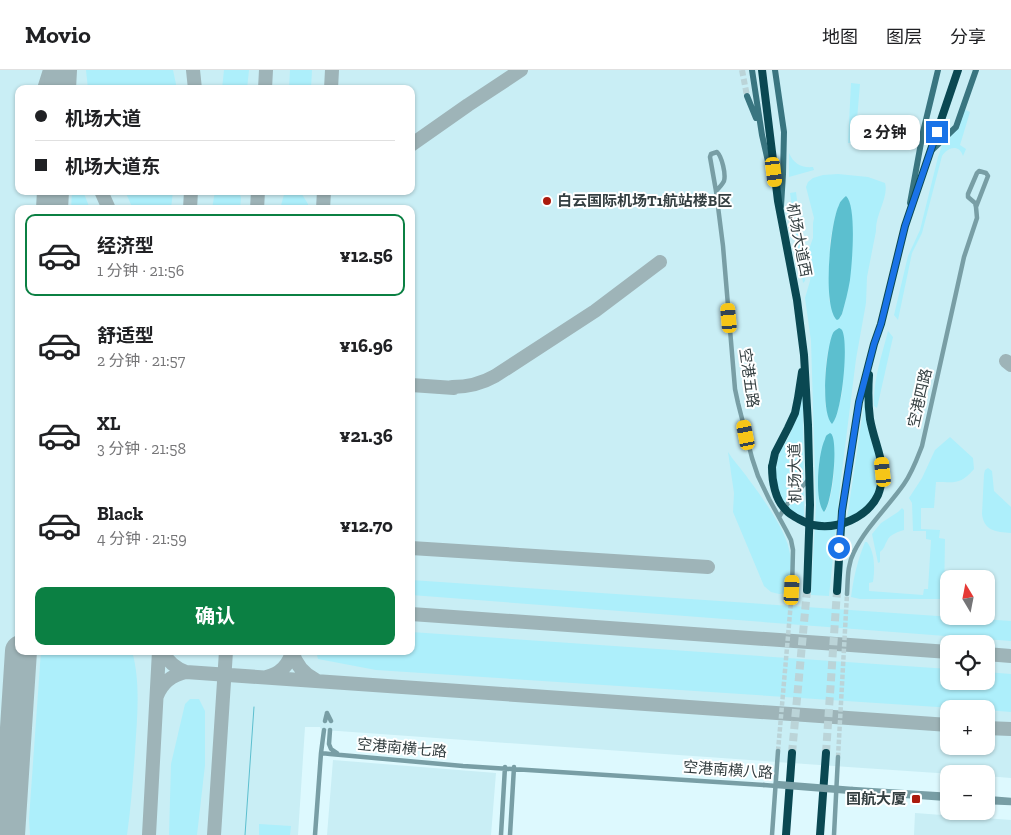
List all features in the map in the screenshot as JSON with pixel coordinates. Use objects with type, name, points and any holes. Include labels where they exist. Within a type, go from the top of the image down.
[{"type":"highway","name":"机场大道西","points":[[762,70],[780,214],[797,300],[804,355]]},
{"type":"highway","points":[[837,591],[842,511],[859,402],[881,324],[905,226],[958,70]]},
{"type":"highway","points":[[804,355],[795,413],[775,453],[772,467],[773,484],[786,510],[811,525],[824,526],[847,522],[858,517],[868,509],[878,495],[883,472],[869,410],[869,364]]},
{"type":"highway","name":"机场大道","points":[[804,355],[810,505],[807,590]]},
{"type":"highway","points":[[786,835],[792,753]]},
{"type":"highway","points":[[820,835],[826,753]]},
{"type":"main road","points":[[752,70],[762,135],[778,200]]},
{"type":"main road","points":[[775,70],[784,132],[780,214]]},
{"type":"main road","points":[[931,151],[956,127],[976,70]]},
{"type":"main road","points":[[905,226],[923,132],[938,72]]},
{"type":"main road","points":[[748,96],[762,135]]},
{"type":"street","name":"空港五路","points":[[716,191],[722,184],[725,176],[721,156],[717,152],[711,154],[710,157],[722,246],[736,396],[752,458],[769,500],[791,540],[793,550],[792,590]]},
{"type":"street","name":"空港四路","points":[[847,594],[853,553],[866,533],[905,484],[919,453],[964,257],[977,218],[975,204],[968,196],[968,193],[979,171],[988,176],[976,207]]},
{"type":"street","points":[[779,517],[790,500],[809,478]]},
{"type":"street","points":[[769,500],[790,500]]},
{"type":"street","points":[[325,721],[327,713],[331,721]]},
{"type":"street","points":[[315,835],[324,730]]},
{"type":"street","name":"空港南横七路","points":[[330,730],[329,744],[334,752],[506,767]]},
{"type":"street","points":[[772,835],[778,751]]},
{"type":"street","name":"空港南横七路","points":[[321,753],[506,767]]},
{"type":"street","points":[[834,835],[838,756]]},
{"type":"street","points":[[501,835],[506,767]]},
{"type":"street","name":"空港南横八路","points":[[506,767],[940,795]]},
{"type":"street","points":[[510,835],[514,768]]},
{"type":"street","name":"空港南横八路","points":[[852,790],[940,798]]},
{"type":"street","points":[[995,799],[1011,800]]},
{"type":"street","points":[[995,803],[1011,804]]},
{"type":"shaded area","points":[[0,70],[1011,70],[1011,778],[995,777],[995,765],[940,765],[940,773],[324,730],[320,727],[305,727],[298,835],[0,835]]},
{"type":"shaded area","points":[[86,70],[173,70],[176,85],[88,85]]},
{"type":"shaded area","points":[[224,70],[249,70],[247,85],[222,85]]},
{"type":"shaded area","points":[[290,70],[312,70],[311,85],[289,85]]},
{"type":"shaded area","points":[[851,83],[860,84],[855,143],[848,143]]},
{"type":"shaded area","points":[[964,109],[970,112],[960,145],[966,149],[963,156],[959,150],[953,148],[942,156],[922,233],[912,253],[898,320],[894,315],[908,256],[920,230],[938,157],[943,143]]},
{"type":"shaded area","points":[[789,153],[798,165],[813,167],[814,170],[789,177]]},
{"type":"shaded area","points":[[838,174],[868,177],[885,183],[886,188],[876,225],[867,277],[866,303],[856,359],[829,596],[811,595],[816,505],[811,341],[805,298],[811,274],[808,252],[813,238],[814,218],[806,187],[813,178]],"holes":[[[839,205],[846,299],[839,319],[829,300],[830,241]],[[837,329],[844,343],[842,394],[835,420],[828,412],[825,395],[826,360]],[[832,435],[834,474],[831,495],[825,512],[819,500],[819,462]]]},
{"type":"shaded area","points":[[796,192],[806,273],[803,283],[790,193]]},
{"type":"shaded area","points":[[72,195],[85,195],[88,205],[71,205]]},
{"type":"shaded area","points":[[127,195],[173,195],[171,205],[131,205]]},
{"type":"shaded area","points":[[214,195],[240,195],[240,205],[213,205]]},
{"type":"shaded area","points":[[284,195],[302,195],[308,204],[308,205],[281,205]]},
{"type":"shaded area","points":[[846,196],[852,211],[852,262],[842,314],[837,320],[832,312],[830,299],[830,246],[840,202]]},
{"type":"shaded area","points":[[839,328],[842,330],[844,337],[845,363],[839,407],[832,424],[826,407],[826,365],[830,341],[833,333]]},
{"type":"shaded area","points":[[888,331],[893,337],[877,408],[874,406],[875,387]]},
{"type":"shaded area","points":[[803,393],[804,519],[790,509],[783,501],[779,494],[776,479],[779,455],[792,429]]},
{"type":"shaded area","points":[[865,397],[868,426],[877,455],[879,481],[875,493],[868,504],[847,519]]},
{"type":"shaded area","points":[[830,433],[834,441],[834,462],[832,487],[824,512],[819,498],[818,477],[820,455],[826,436]]},
{"type":"shaded area","points":[[950,437],[973,458],[974,469],[965,478],[957,482],[936,482],[934,508],[921,508],[921,529],[940,530],[939,538],[945,539],[944,570],[940,570],[940,599],[860,599],[851,597],[856,569],[865,542],[870,546],[874,561],[873,582],[869,583],[869,591],[923,595],[924,589],[928,589],[931,540],[926,539],[926,531],[913,531],[912,503],[909,498],[922,478],[935,450]]},
{"type":"shaded area","points":[[728,452],[764,501],[784,534],[791,559],[788,593],[779,594],[771,592],[764,586],[733,512],[734,493]]},
{"type":"shaded area","points":[[988,468],[992,471],[994,491],[1011,507],[1011,533],[992,530],[983,520],[984,474]]},
{"type":"shaded area","points":[[902,508],[904,510],[904,530],[888,539],[880,552],[880,562],[878,563],[872,534],[881,523]]},
{"type":"shaded area","points":[[415,580],[940,616],[940,625],[995,625],[995,620],[1011,621],[1011,641],[995,640],[995,635],[940,636],[415,595]]},
{"type":"shaded area","points":[[415,632],[940,668],[940,690],[995,690],[995,673],[1011,674],[1011,712],[995,711],[995,700],[940,700],[940,707],[376,670],[318,659],[317,655],[415,655]]},
{"type":"shaded area","points":[[41,655],[133,655],[137,675],[137,713],[133,782],[127,835],[30,835],[29,819]]},
{"type":"shaded area","points":[[190,699],[199,699],[205,711],[205,765],[197,835],[169,835],[171,764],[185,704]]},
{"type":"shaded area","points":[[333,760],[496,773],[491,835],[327,835]]},
{"type":"shaded area","points":[[915,813],[940,815],[940,820],[1011,820],[1011,835],[914,835]]},
{"type":"shaded area","points":[[259,824],[291,826],[290,835],[259,835]]},
{"type":"waterway","points":[[245,835],[254,707]]},
{"type":"taxiway","points":[[45,85],[50,70]]},
{"type":"taxiway","points":[[66,70],[68,85]]},
{"type":"taxiway","points":[[193,70],[195,85]]},
{"type":"taxiway","points":[[265,85],[266,70]]},
{"type":"taxiway","points":[[331,85],[332,70]]},
{"type":"taxiway","points":[[415,142],[521,70]]},
{"type":"taxiway","points":[[103,195],[107,205]]},
{"type":"taxiway","points":[[190,205],[191,195]]},
{"type":"taxiway","points":[[257,205],[258,195]]},
{"type":"taxiway","points":[[323,205],[324,195]]},
{"type":"taxiway","points":[[452,387],[474,384],[495,376],[595,311],[660,262]]},
{"type":"taxiway","points":[[1006,361],[1011,365]]},
{"type":"taxiway","points":[[415,385],[454,388]]},
{"type":"taxiway","points":[[415,548],[708,567]]},
{"type":"taxiway","points":[[415,614],[940,651]]},
{"type":"taxiway","points":[[149,835],[159,655]]},
{"type":"taxiway","points":[[165,655],[178,669],[186,672],[940,724]]},
{"type":"taxiway","points":[[214,835],[226,655]]},
{"type":"taxiway","points":[[266,677],[276,674],[283,668],[289,661],[291,655]]},
{"type":"taxiway","points":[[294,655],[307,675],[316,680]]},
{"type":"taxiway","points":[[995,655],[1011,656]]},
{"type":"taxiway","points":[[157,696],[168,680],[186,672]]},
{"type":"taxiway","points":[[995,728],[1011,729]]},
{"type":"runway","points":[[60,85],[61,70]]},
{"type":"runway","points":[[52,205],[53,195]]},
{"type":"runway","points":[[9,835],[21,655]]},
{"type":"tunnel","points":[[742,70],[747,96]]},
{"type":"tunnel","points":[[778,751],[792,590]]},
{"type":"tunnel","points":[[792,753],[807,590]]},
{"type":"tunnel","points":[[826,753],[837,591]]},
{"type":"tunnel","points":[[838,757],[847,594]]},
{"type":"place","name":"白云国际机场T1航站楼B区","points":[[547,201]]},
{"type":"place","name":"国航大厦","points":[[916,799]]},
{"type":"route","points":[[839,548],[842,511],[859,402],[881,324],[905,226],[937,132]]}]
